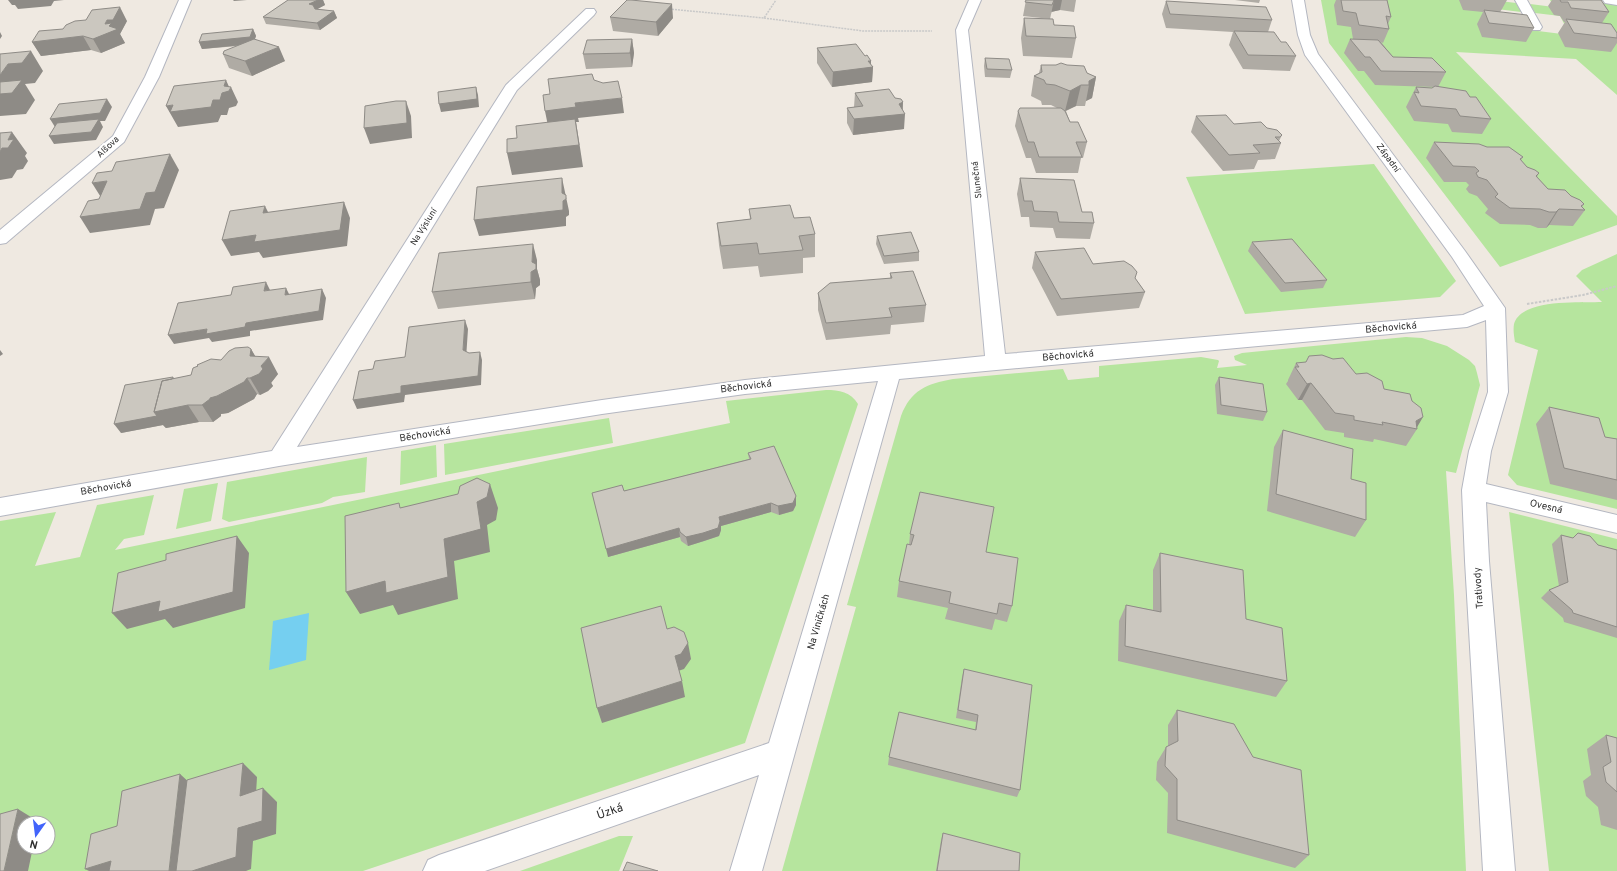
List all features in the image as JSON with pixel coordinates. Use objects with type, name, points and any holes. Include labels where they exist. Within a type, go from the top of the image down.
[{"type":"street","name":"Alšova","points":[[0,239],[119,139],[152,77],[184,0]]},
{"type":"street","name":"Slunečná","points":[[975,0],[962,30],[996,362]]},
{"type":"street","name":"Západní","points":[[1298,0],[1306,45],[1312,55],[1459,254],[1495,308]]},
{"type":"street","points":[[1521,0],[1536,27]]},
{"type":"street","points":[[1608,0],[1617,1]]},
{"type":"street","name":"Na Výsluní","points":[[279,458],[511,88],[590,12]]},
{"type":"street","name":"Běchovická","points":[[0,507],[279,458],[602,407],[745,387],[996,362],[1467,321],[1495,308]]},
{"type":"street","name":"Trativody","points":[[1495,308],[1498,392],[1480,451],[1474,490],[1499,871]]},
{"type":"street","name":"Na Viničkách","points":[[746,871],[891,372]]},
{"type":"street","name":"Ovesná","points":[[1474,490],[1617,524]]},
{"type":"street","name":"Úzká","points":[[439,871],[781,753]]},
{"type":"path","points":[[764,18],[776,0]]},
{"type":"path","points":[[665,9],[764,18],[863,31],[962,30]]},
{"type":"path","points":[[1495,308],[1583,295],[1617,286]]},
{"type":"green space","points":[[1321,0],[1492,0],[1516,3],[1521,12],[1497,9],[1505,27],[1570,35],[1560,16],[1535,13],[1530,4],[1554,7],[1550,0],[1580,0],[1617,5],[1617,95],[1576,59],[1456,52],[1617,216],[1617,225],[1500,267],[1329,43]]},
{"type":"green space","points":[[1374,164],[1456,281],[1440,297],[1245,314],[1186,177]]},
{"type":"green space","points":[[1617,254],[1617,509],[1517,485],[1508,475],[1538,350],[1515,342],[1514,324],[1519,316],[1528,310],[1540,306],[1567,303],[1602,302],[1576,276],[1582,270]]},
{"type":"green space","points":[[1406,337],[1422,338],[1447,346],[1469,360],[1475,366],[1480,385],[1456,473],[1446,471],[1454,595],[1466,871],[782,871],[856,607],[847,605],[901,416],[905,407],[915,394],[927,386],[953,379],[1063,369],[1068,380],[1099,377],[1099,366],[1201,357],[1218,360],[1217,368],[1247,365],[1235,360],[1234,356],[1242,353]]},
{"type":"green space","points":[[831,390],[848,394],[858,404],[745,743],[363,871],[0,871],[0,521],[56,512],[35,566],[80,557],[97,505],[154,495],[144,535],[124,539],[115,550],[730,423],[726,401]]},
{"type":"green space","points":[[609,418],[613,443],[445,475],[444,444]]},
{"type":"green space","points":[[436,445],[437,477],[400,485],[401,451]]},
{"type":"green space","points":[[367,457],[365,492],[333,497],[322,503],[229,522],[222,519],[227,482]]},
{"type":"green space","points":[[218,483],[211,521],[176,529],[184,489]]},
{"type":"green space","points":[[1509,512],[1617,539],[1617,871],[1549,871]]},
{"type":"green space","points":[[619,836],[633,836],[619,871],[520,871]]},
{"type":"water","points":[[309,613],[306,660],[269,670],[273,621]]},
{"type":"building","points":[[288,0],[318,0],[309,4],[313,5],[315,9],[334,11],[317,23],[263,17]]},
{"type":"building","points":[[627,0],[672,4],[656,22],[610,17]]},
{"type":"building","points":[[1026,0],[1054,0],[1052,5],[1025,2]]},
{"type":"building","points":[[1341,0],[1387,0],[1391,17],[1386,16],[1389,29],[1359,25],[1356,13],[1343,11]]},
{"type":"building","points":[[1560,0],[1601,0],[1609,12],[1571,8],[1568,2],[1561,2]]},
{"type":"building","points":[[1166,1],[1266,7],[1272,20],[1170,14]]},
{"type":"building","points":[[120,7],[113,20],[107,20],[105,24],[112,23],[109,26],[118,29],[93,39],[83,36],[32,42],[39,31],[63,29],[66,25],[75,21],[86,20],[92,10]]},
{"type":"building","points":[[1484,10],[1527,15],[1534,28],[1489,23]]},
{"type":"building","points":[[1024,18],[1053,19],[1054,25],[1074,26],[1076,38],[1026,36]]},
{"type":"building","points":[[1566,19],[1611,24],[1617,33],[1617,38],[1574,33]]},
{"type":"building","points":[[253,29],[250,37],[199,42],[202,34]]},
{"type":"building","points":[[1234,31],[1274,32],[1281,42],[1286,42],[1296,56],[1248,55]]},
{"type":"building","points":[[254,39],[279,47],[245,61],[223,54],[224,51]]},
{"type":"building","points":[[632,39],[630,53],[583,54],[587,40]]},
{"type":"building","points":[[1350,39],[1378,40],[1393,57],[1432,58],[1446,72],[1381,71],[1370,57],[1365,57]]},
{"type":"building","points":[[856,44],[865,56],[867,55],[871,61],[868,61],[873,67],[833,72],[817,48]]},
{"type":"building","points":[[31,51],[22,63],[8,64],[0,75],[0,54]]},
{"type":"building","points":[[985,58],[1009,59],[1012,70],[987,69]]},
{"type":"building","points":[[1061,63],[1067,65],[1084,66],[1087,73],[1096,77],[1089,81],[1089,85],[1081,85],[1070,91],[1055,85],[1046,84],[1044,80],[1034,76],[1042,72],[1041,65],[1056,65]]},
{"type":"building","points":[[592,74],[594,80],[603,83],[618,81],[622,98],[575,103],[576,107],[545,111],[543,95],[550,94],[548,79]]},
{"type":"building","points":[[22,80],[12,93],[0,94],[0,82]]},
{"type":"building","points":[[226,80],[224,86],[231,87],[229,91],[222,93],[220,100],[213,100],[211,107],[170,112],[173,105],[166,106],[174,86]]},
{"type":"building","points":[[1435,86],[1466,91],[1470,97],[1476,97],[1491,119],[1460,116],[1456,109],[1421,106],[1414,92],[1419,93],[1416,87],[1432,88]]},
{"type":"building","points":[[476,87],[477,99],[439,104],[438,92]]},
{"type":"building","points":[[889,89],[895,98],[901,99],[903,102],[899,104],[905,114],[854,119],[847,108],[863,106],[855,93]]},
{"type":"building","points":[[107,99],[100,113],[50,119],[59,104]]},
{"type":"building","points":[[396,101],[406,101],[407,123],[364,128],[365,106]]},
{"type":"building","points":[[1020,108],[1061,108],[1065,111],[1070,122],[1078,122],[1087,142],[1076,142],[1082,157],[1039,157],[1034,142],[1028,142],[1018,111]]},
{"type":"building","points":[[1226,115],[1234,124],[1261,122],[1267,128],[1277,130],[1282,135],[1280,137],[1275,137],[1281,143],[1253,145],[1260,153],[1229,155],[1196,116]]},
{"type":"building","points":[[99,119],[91,132],[49,136],[57,123]]},
{"type":"building","points":[[575,119],[579,145],[507,153],[507,139],[517,138],[516,126]]},
{"type":"building","points":[[12,132],[8,140],[14,139],[8,148],[2,148],[0,152],[0,133]]},
{"type":"building","points":[[1434,142],[1479,144],[1487,147],[1509,147],[1523,157],[1520,159],[1527,167],[1539,173],[1536,176],[1548,189],[1565,190],[1571,196],[1580,200],[1584,204],[1581,206],[1585,210],[1559,209],[1556,212],[1549,212],[1540,209],[1510,208],[1495,197],[1498,194],[1487,180],[1478,177],[1476,173],[1479,171],[1475,167],[1453,166]]},
{"type":"building","points":[[170,154],[155,192],[146,193],[140,209],[80,217],[88,201],[99,199],[107,181],[92,183],[97,173],[112,171],[116,162]]},
{"type":"building","points":[[562,178],[562,193],[566,195],[566,199],[563,201],[563,210],[474,220],[477,187]]},
{"type":"building","points":[[1020,178],[1074,180],[1082,212],[1092,212],[1094,223],[1059,222],[1057,212],[1034,211],[1032,201],[1024,201]]},
{"type":"building","points":[[344,202],[340,230],[254,242],[256,235],[222,240],[230,211],[265,206],[263,213]]},
{"type":"building","points":[[790,205],[794,218],[810,217],[815,234],[799,236],[803,250],[759,254],[757,243],[721,246],[717,223],[751,219],[749,209]]},
{"type":"building","points":[[911,232],[919,252],[884,256],[877,236]]},
{"type":"building","points":[[1292,239],[1327,280],[1285,283],[1252,242]]},
{"type":"building","points":[[533,244],[532,262],[536,264],[536,269],[531,272],[531,282],[432,292],[439,253]]},
{"type":"building","points":[[1084,248],[1093,264],[1124,261],[1132,266],[1137,272],[1135,278],[1145,292],[1061,299],[1035,252]]},
{"type":"building","points":[[913,271],[926,305],[889,308],[892,317],[826,323],[818,293],[830,283],[892,278],[890,273]]},
{"type":"building","points":[[266,282],[264,291],[286,288],[285,295],[322,289],[319,311],[246,323],[245,327],[206,334],[207,329],[168,335],[178,303],[231,295],[233,287]]},
{"type":"building","points":[[465,320],[463,350],[469,353],[480,352],[478,376],[401,386],[401,393],[353,400],[359,371],[373,369],[375,361],[405,357],[409,327]]},
{"type":"building","points":[[248,347],[251,349],[250,356],[269,357],[261,366],[263,369],[259,374],[247,378],[244,382],[210,398],[202,405],[188,405],[154,412],[162,381],[191,375],[193,368],[198,366],[197,365],[211,359],[221,360],[229,351],[235,348]]},
{"type":"building","points":[[1322,355],[1333,359],[1343,358],[1356,374],[1367,373],[1382,381],[1384,389],[1410,394],[1412,401],[1421,408],[1423,417],[1416,421],[1417,429],[1382,422],[1383,425],[1354,420],[1354,416],[1335,413],[1311,383],[1307,384],[1295,367],[1299,367],[1296,363],[1306,362],[1309,356]]},
{"type":"building","points":[[173,377],[172,379],[162,381],[154,412],[157,416],[114,424],[125,385]]},
{"type":"building","points":[[1219,377],[1263,384],[1267,412],[1221,405]]},
{"type":"building","points":[[1549,407],[1599,418],[1605,437],[1617,439],[1617,480],[1564,468]]},
{"type":"building","points":[[1283,430],[1353,449],[1351,479],[1366,483],[1366,520],[1276,494]]},
{"type":"building","points":[[774,446],[796,496],[793,503],[778,506],[771,503],[719,517],[720,521],[718,528],[703,533],[686,537],[680,532],[679,528],[606,549],[592,493],[622,485],[624,491],[751,459],[748,453]]},
{"type":"building","points":[[477,478],[490,484],[487,497],[477,502],[481,529],[444,539],[448,577],[386,593],[385,581],[346,592],[345,516],[399,503],[400,508],[458,494],[460,486]]},
{"type":"building","points":[[920,492],[994,507],[986,552],[1018,558],[1012,606],[999,603],[997,614],[949,603],[951,592],[899,581],[907,544],[911,545],[914,535],[910,534]]},
{"type":"building","points":[[1578,533],[1590,536],[1598,545],[1617,550],[1617,627],[1573,613],[1572,610],[1549,590],[1568,582],[1561,535],[1573,538]]},
{"type":"building","points":[[237,536],[233,592],[158,612],[160,601],[112,613],[118,573],[166,560],[166,554]]},
{"type":"building","points":[[1160,553],[1243,570],[1246,619],[1282,628],[1287,681],[1125,646],[1126,605],[1161,612]]},
{"type":"building","points":[[661,606],[667,629],[674,627],[684,632],[688,643],[681,654],[675,656],[682,681],[597,708],[581,628]]},
{"type":"building","points":[[964,669],[1032,685],[1020,790],[889,757],[899,712],[976,730],[978,715],[958,710]]},
{"type":"building","points":[[1177,710],[1234,724],[1253,757],[1301,770],[1309,855],[1177,820],[1177,779],[1165,766],[1166,747],[1178,741]]},
{"type":"building","points":[[1606,735],[1617,738],[1617,792],[1606,782],[1603,767],[1611,762]]},
{"type":"building","points":[[243,763],[240,796],[263,788],[262,821],[238,828],[236,857],[192,871],[176,871],[187,780]]},
{"type":"building","points":[[180,774],[169,871],[109,871],[111,861],[85,869],[91,834],[117,826],[122,791]]},
{"type":"building","points":[[18,809],[4,871],[0,871],[0,814]]},
{"type":"building","points":[[943,833],[1020,853],[1019,871],[937,871]]},
{"type":"building","points":[[627,862],[658,871],[623,871]]}]
